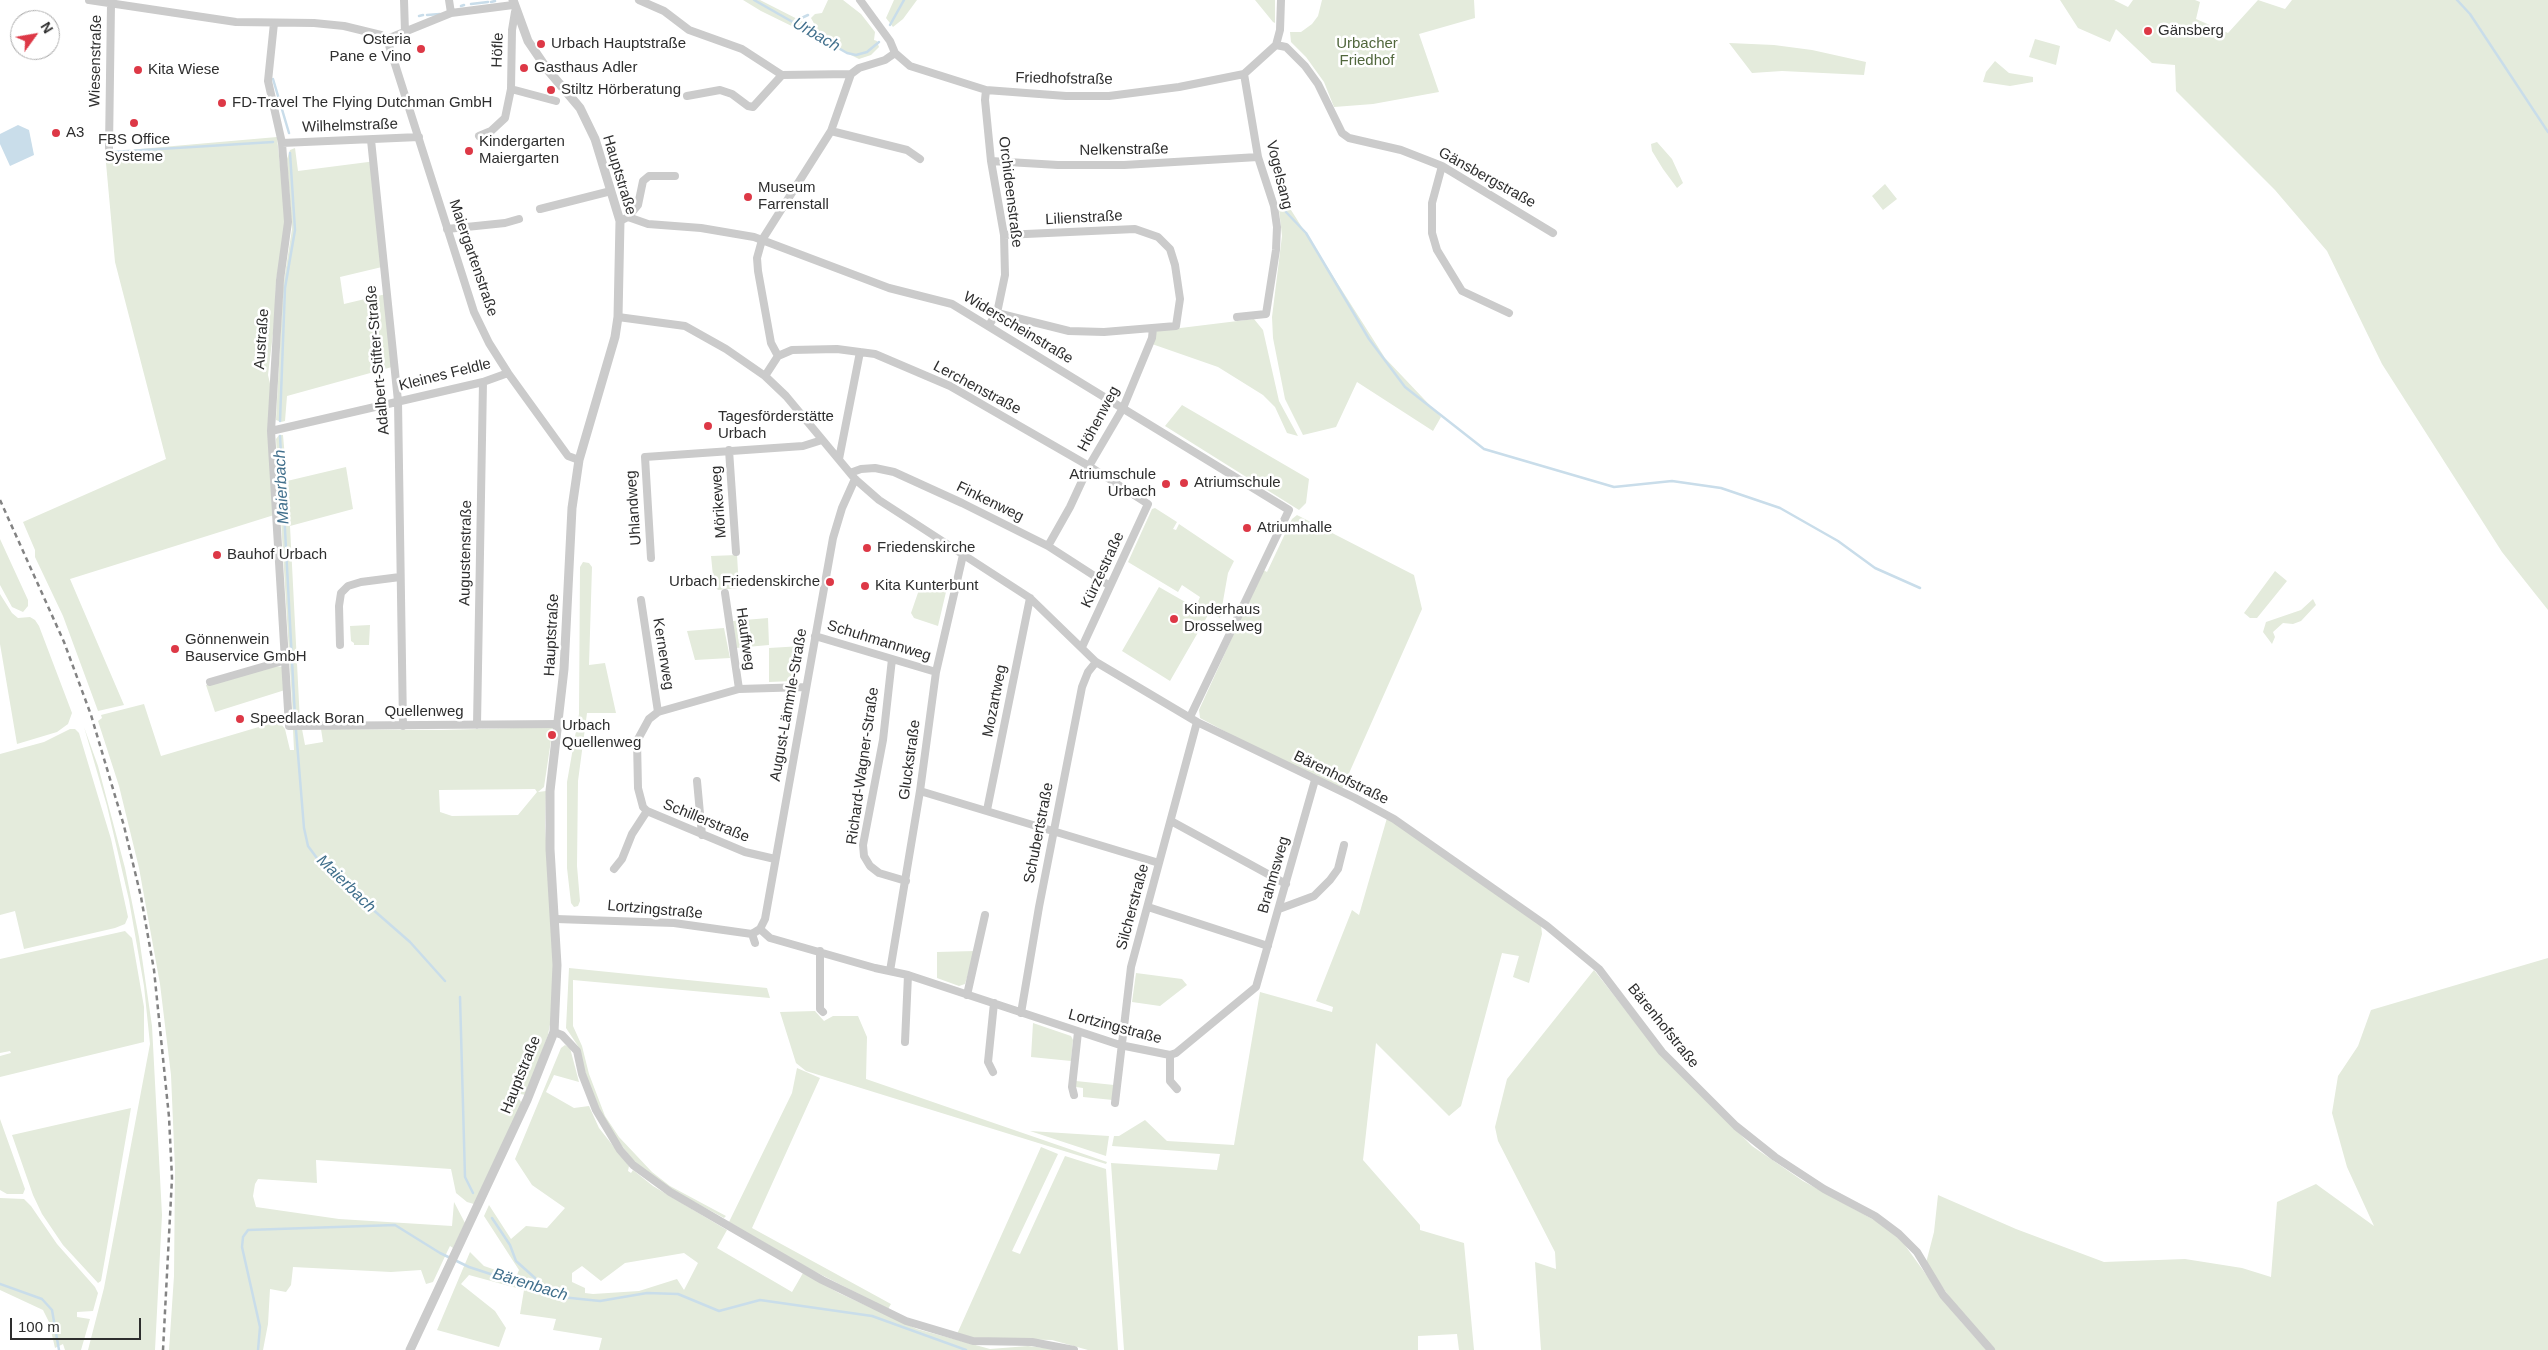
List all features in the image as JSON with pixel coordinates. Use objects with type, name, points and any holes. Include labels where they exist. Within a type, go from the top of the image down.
[{"type":"street","points":[[89,0],[236,22],[344,26],[381,35],[387,39],[451,13],[514,6]]},
{"type":"street","points":[[404,0],[405,32]]},
{"type":"street","points":[[449,0],[451,13]]},
{"type":"street","points":[[639,0],[664,12],[689,30],[750,53],[782,75],[851,74]]},
{"type":"street","name":"Friedhofstraße","points":[[860,0],[890,41],[895,53],[910,66],[986,90],[1066,96],[1109,96],[1244,74]]},
{"type":"street","points":[[1244,74],[1276,46],[1280,30],[1281,0]]},
{"type":"street","name":"Wiesenstraße","points":[[109,148],[111,4]]},
{"type":"street","name":"Höfle","points":[[479,136],[492,131],[505,118],[508,110],[511,90],[514,6]]},
{"type":"street","name":"Hauptstraße","points":[[410,1350],[528,1100],[554,1032],[557,1002],[556,919],[550,849],[550,792],[565,659],[572,508],[579,460],[615,337],[618,317],[624,219],[611,191],[588,123],[580,108],[547,69],[528,41],[514,6]]},
{"type":"street","name":"Austraße","points":[[274,23],[268,81],[282,142],[288,222],[280,280],[271,431],[289,726]]},
{"type":"street","name":"Maiergartenstraße","points":[[387,39],[474,312],[489,343],[508,373],[568,456],[579,460]]},
{"type":"street","name":"Gänsbergstraße","points":[[1276,46],[1286,47],[1305,66],[1318,84],[1342,133],[1349,138],[1401,150],[1442,166],[1553,234]]},
{"type":"street","points":[[765,376],[778,356],[770,343],[758,271],[757,258],[762,240],[832,131],[851,74],[859,68],[885,60],[895,53]]},
{"type":"street","name":"Vogelsang","points":[[1237,317],[1266,314],[1276,250],[1274,206],[1258,157],[1244,74]]},
{"type":"street","points":[[687,96],[720,90],[732,94],[748,106],[753,107],[782,75]]},
{"type":"street","name":"Höfle","points":[[511,90],[556,101]]},
{"type":"street","name":"Orchideenstraße","points":[[986,90],[985,100],[992,161],[1004,236],[1005,275],[997,313],[989,325]]},
{"type":"street","points":[[832,131],[907,150],[920,159]]},
{"type":"street","name":"Wilhelmstraße","points":[[282,142],[419,137]]},
{"type":"street","name":"Adalbert-Stifter-Straße","points":[[371,140],[398,400],[403,726]]},
{"type":"street","name":"Nelkenstraße","points":[[992,161],[1058,165],[1124,165],[1258,157]]},
{"type":"street","points":[[1442,166],[1432,203],[1432,234],[1437,250],[1462,292],[1509,313]]},
{"type":"street","points":[[624,219],[638,204],[643,181],[648,176],[675,176]]},
{"type":"street","points":[[540,209],[611,191]]},
{"type":"street","points":[[448,228],[505,223],[519,218]]},
{"type":"street","name":"Widerscheinstraße","points":[[624,219],[648,224],[701,228],[762,240],[889,288],[952,304],[1289,510],[1190,717]]},
{"type":"street","name":"Lilienstraße","points":[[1004,236],[1135,229],[1158,237],[1170,249],[1176,265],[1180,300],[1176,326],[1153,328]]},
{"type":"street","points":[[997,313],[1069,331],[1104,332],[1153,328]]},
{"type":"street","name":"Bärenhofstraße","points":[[618,317],[685,326],[713,341],[765,376],[786,396],[853,476],[904,518],[1030,598],[1096,662],[1197,722],[1355,798],[1400,824],[1571,944],[1599,969],[1662,1052],[1736,1126],[1775,1157],[1824,1189],[1875,1216],[1899,1234],[1917,1252],[1943,1295],[1990,1350]]},
{"type":"street","name":"Höhenweg","points":[[1048,546],[1070,507],[1089,466],[1122,408],[1152,338],[1153,328]]},
{"type":"street","name":"Lerchenstraße","points":[[778,356],[792,350],[837,349],[875,354],[950,386],[1089,466],[1148,504]]},
{"type":"street","points":[[839,459],[860,352]]},
{"type":"street","name":"Kleines Feldle","points":[[271,431],[398,400],[483,382],[508,373]]},
{"type":"street","name":"Augustenstraße","points":[[477,726],[483,382]]},
{"type":"street","points":[[729,450],[803,446],[822,440]]},
{"type":"street","name":"Uhlandweg","points":[[651,558],[645,457],[729,450]]},
{"type":"street","name":"Mörikeweg","points":[[729,450],[736,552]]},
{"type":"street","name":"Finkenweg","points":[[853,476],[868,469],[894,472],[962,503],[1048,546],[1110,586]]},
{"type":"street","name":"August-Lämmle-Straße","points":[[760,929],[765,919],[833,538],[853,476]]},
{"type":"street","name":"Kürzestraße","points":[[1082,647],[1148,504]]},
{"type":"street","name":"Gluckstraße","points":[[890,971],[920,791],[936,672],[963,555]]},
{"type":"street","points":[[340,645],[341,593],[348,586],[361,582],[400,578]]},
{"type":"street","name":"Hauffweg","points":[[725,594],[738,689]]},
{"type":"street","name":"Mozartweg","points":[[987,810],[1030,598]]},
{"type":"street","name":"Kernerweg","points":[[641,600],[658,712]]},
{"type":"street","name":"Schuhmannweg","points":[[815,636],[936,672]]},
{"type":"street","name":"Richard-Wagner-Straße","points":[[892,659],[882,740],[863,845],[864,856],[870,866],[879,873],[906,881]]},
{"type":"street","points":[[210,682],[286,660]]},
{"type":"street","name":"Schubertstraße","points":[[1021,1013],[1053,832],[1082,687],[1088,672],[1096,662]]},
{"type":"street","points":[[658,712],[738,689],[806,687]]},
{"type":"street","name":"Schillerstraße","points":[[658,712],[648,719],[637,741],[638,788],[643,807],[647,811],[745,852],[775,859]]},
{"type":"street","name":"Silcherstraße","points":[[1116,1103],[1120,1045],[1131,967],[1197,722]]},
{"type":"street","name":"Quellenweg","points":[[289,726],[559,724]]},
{"type":"street","name":"Brahmsweg","points":[[1260,978],[1315,780]]},
{"type":"street","points":[[697,781],[702,834]]},
{"type":"street","points":[[920,791],[1159,863]]},
{"type":"street","points":[[614,869],[622,859],[632,834],[647,811]]},
{"type":"street","points":[[1171,821],[1286,884]]},
{"type":"street","points":[[1278,909],[1314,896],[1338,869],[1344,845]]},
{"type":"street","points":[[1148,907],[1268,946]]},
{"type":"street","points":[[967,995],[985,916]]},
{"type":"street","name":"Lortzingstraße","points":[[556,919],[610,919],[674,923],[752,934]]},
{"type":"street","points":[[755,943],[752,934],[760,929]]},
{"type":"street","name":"Lortzingstraße","points":[[760,929],[770,938],[908,975],[1120,1045],[1170,1055],[1176,1053],[1242,999],[1256,987],[1260,978]]},
{"type":"street","points":[[820,951],[820,1009],[823,1012]]},
{"type":"street","points":[[905,1042],[908,975]]},
{"type":"street","points":[[994,1004],[988,1062],[994,1072]]},
{"type":"street","points":[[554,1032],[562,1035],[577,1052],[582,1074],[596,1110],[606,1130],[620,1150],[639,1170],[670,1192],[822,1280],[906,1321],[972,1341],[1032,1342],[1074,1350]]},
{"type":"street","points":[[1074,1095],[1072,1087],[1078,1032]]},
{"type":"street","points":[[1170,1055],[1170,1082],[1177,1089]]},
{"type":"green space","points":[[743,0],[760,0],[817,29],[811,18],[815,14],[822,13],[828,0],[843,0],[861,14],[875,32],[874,40],[877,41],[879,47],[871,55],[859,59],[761,11]]},
{"type":"green space","points":[[894,0],[917,0],[903,19],[893,27],[886,18]]},
{"type":"green space","points":[[1255,0],[1275,0],[1275,23],[1273,22]]},
{"type":"green space","name":"Urbacher Friedhof","points":[[1322,0],[1474,0],[1475,18],[1419,34],[1439,92],[1373,104],[1334,107],[1324,82],[1306,57],[1291,42],[1290,32],[1301,32],[1312,24],[1318,16]]},
{"type":"green space","points":[[2060,0],[2114,0],[2128,7],[2133,0],[2195,0],[2200,2],[2196,19],[2228,33],[2258,0],[2285,9],[2292,0],[2548,0],[2548,610],[2502,552],[2382,364],[2327,251],[2275,190],[2176,91],[2175,65],[2152,63],[2116,29],[2110,42],[2078,28]]},
{"type":"green space","points":[[2035,39],[2060,46],[2056,65],[2029,57]]},
{"type":"green space","points":[[1729,43],[1774,45],[1812,50],[1866,62],[1864,75],[1782,71],[1752,73]]},
{"type":"green space","points":[[1995,61],[2009,73],[2033,77],[2033,82],[2010,86],[1983,82],[1986,72]]},
{"type":"green space","points":[[277,137],[285,213],[283,245],[276,280],[275,317],[268,375],[272,392],[274,515],[70,579],[124,705],[98,711],[63,616],[35,557],[35,550],[23,522],[166,459],[115,262],[105,152]]},
{"type":"green space","points":[[1657,142],[1672,159],[1683,183],[1677,188],[1652,151],[1651,144]]},
{"type":"green space","points":[[295,148],[298,171],[376,161],[382,267],[340,277],[344,304],[386,294],[392,367],[287,396],[285,421],[281,422],[276,420],[283,287],[292,229],[287,159],[290,150]]},
{"type":"green space","points":[[1885,184],[1897,199],[1883,210],[1872,196]]},
{"type":"green space","points":[[1279,209],[1291,210],[1385,358],[1441,417],[1433,431],[1357,382],[1336,427],[1303,435],[1285,399],[1273,338],[1272,317],[1282,236]]},
{"type":"green space","points":[[1254,319],[1263,330],[1279,401],[1298,436],[1287,433],[1275,407],[1263,395],[1218,367],[1152,344],[1156,331]]},
{"type":"green space","points":[[1182,405],[1309,479],[1306,503],[1299,510],[1165,426]]},
{"type":"green space","points":[[279,435],[283,435],[287,481],[346,467],[353,509],[290,526],[300,722],[293,718],[276,439]]},
{"type":"green space","points":[[1155,508],[1177,522],[1173,529],[1176,530],[1179,524],[1234,561],[1228,573],[1220,618],[1197,604],[1200,597],[1182,585],[1178,592],[1128,562],[1152,509]]},
{"type":"green space","points":[[1297,515],[1414,575],[1422,609],[1342,789],[1256,748],[1200,718],[1199,710],[1263,570],[1267,572],[1292,519]]},
{"type":"green space","points":[[0,539],[28,600],[28,606],[23,612],[12,607],[0,585]]},
{"type":"green space","points":[[737,555],[739,588],[718,590],[714,586],[711,556]]},
{"type":"green space","points":[[583,562],[589,563],[592,567],[589,665],[605,663],[616,713],[587,713],[578,781],[577,866],[580,901],[578,906],[574,907],[571,903],[567,868],[567,782],[579,714],[580,567]]},
{"type":"green space","points":[[2275,571],[2287,581],[2257,618],[2250,618],[2244,613]]},
{"type":"green space","points":[[921,584],[946,592],[938,626],[914,618],[911,613]]},
{"type":"green space","points":[[1159,587],[1208,615],[1170,681],[1122,651]]},
{"type":"green space","points":[[0,594],[12,613],[18,618],[30,617],[39,626],[72,713],[68,724],[57,732],[17,744],[0,644]]},
{"type":"green space","points":[[2313,599],[2316,605],[2301,621],[2293,624],[2283,623],[2273,632],[2275,637],[2272,644],[2263,632],[2266,622],[2301,610]]},
{"type":"green space","points":[[768,618],[769,645],[736,648],[733,621]]},
{"type":"green space","points":[[370,625],[369,645],[354,645],[351,641],[350,626]]},
{"type":"green space","points":[[724,628],[730,658],[695,660],[687,631]]},
{"type":"green space","points":[[802,646],[796,677],[793,681],[769,682],[769,648]]},
{"type":"green space","points":[[275,666],[283,667],[285,690],[215,712],[206,685]]},
{"type":"green space","points":[[144,704],[161,756],[279,721],[285,729],[290,750],[294,750],[293,729],[302,729],[305,745],[323,742],[321,729],[441,730],[553,727],[544,787],[538,792],[546,791],[545,826],[554,958],[552,1013],[548,1035],[526,1095],[509,1092],[509,1097],[519,1099],[522,1103],[474,1204],[467,1202],[456,1193],[451,1169],[316,1160],[317,1183],[258,1179],[255,1184],[253,1196],[256,1207],[339,1219],[452,1226],[454,1202],[465,1223],[453,1248],[450,1246],[433,1282],[426,1284],[421,1270],[391,1272],[293,1267],[291,1285],[286,1292],[270,1289],[268,1324],[263,1350],[169,1350],[174,1276],[175,1169],[171,1075],[160,984],[139,868],[119,786],[98,721],[102,718],[101,715]],"holes":[[[535,789],[537,792],[518,815],[452,816],[440,812],[439,790]]]},
{"type":"green space","points":[[84,727],[98,766],[125,868],[139,937],[152,1026],[162,1215],[155,1350],[88,1350],[104,1288],[150,1044],[144,986],[129,900],[107,806]]},
{"type":"green space","points":[[70,729],[75,729],[79,733],[111,839],[128,917],[125,924],[115,928],[24,949],[15,911],[0,915],[0,754],[44,742]]},
{"type":"green space","points":[[1387,818],[1541,925],[1542,934],[1529,983],[1513,977],[1519,956],[1502,953],[1461,1106],[1449,1116],[1376,1043],[1363,1160],[1420,1225],[1420,1230],[1464,1243],[1474,1350],[1459,1350],[1457,1334],[1418,1336],[1418,1350],[1124,1350],[1111,1163],[1217,1170],[1220,1154],[1112,1146],[1114,1136],[1119,1136],[1145,1120],[1167,1141],[1234,1145],[1260,992],[1332,1012],[1333,1007],[1316,1001],[1352,910],[1359,915]]},
{"type":"green space","points":[[125,931],[132,938],[144,1007],[144,1042],[0,1077],[0,1056],[11,1053],[10,1051],[0,1053],[0,959]]},
{"type":"green space","points":[[975,951],[965,984],[959,986],[937,978],[937,952]]},
{"type":"green space","points":[[2548,958],[2548,1350],[1994,1350],[1950,1298],[1926,1263],[1934,1232],[1938,1195],[2016,1229],[2104,1262],[2185,1259],[2242,1268],[2271,1277],[2277,1202],[2316,1184],[2374,1226],[2347,1167],[2332,1113],[2338,1076],[2358,1046],[2371,1010]]},
{"type":"green space","points":[[569,968],[767,988],[770,998],[573,980],[573,1026],[582,1046],[589,1074],[605,1116],[619,1137],[652,1172],[670,1186],[726,1216],[724,1218],[659,1183],[632,1159],[606,1125],[588,1082],[578,1046],[566,1028]]},
{"type":"green space","points":[[1594,970],[1661,1055],[1752,1146],[1803,1181],[1885,1226],[1904,1244],[1957,1317],[1986,1350],[1541,1350],[1535,1262],[1556,1269],[1555,1252],[1498,1141],[1495,1127],[1507,1079]]},
{"type":"green space","points":[[1136,973],[1182,979],[1187,985],[1160,1006],[1132,1002]]},
{"type":"green space","points":[[815,1011],[824,1021],[833,1016],[858,1016],[867,1037],[866,1079],[1107,1162],[1106,1164],[806,1071],[796,1063],[780,1012]]},
{"type":"green space","points":[[1033,1023],[1071,1036],[1073,1040],[1071,1061],[1031,1057]]},
{"type":"green space","points":[[565,1045],[570,1048],[579,1082],[554,1075],[546,1092],[574,1108],[589,1106],[599,1128],[629,1166],[628,1171],[631,1173],[633,1170],[653,1186],[727,1230],[717,1248],[792,1292],[803,1273],[839,1293],[917,1329],[990,1349],[1028,1346],[1061,1350],[599,1350],[602,1338],[553,1330],[556,1319],[520,1314],[524,1290],[469,1275],[461,1284],[495,1311],[506,1328],[499,1347],[437,1330],[470,1252],[484,1266],[516,1277],[519,1270],[484,1216],[489,1205],[511,1239],[526,1226],[547,1228],[565,1208],[532,1185],[515,1159],[561,1048]],"holes":[[[684,1253],[698,1263],[684,1290],[677,1279],[639,1291],[593,1294],[585,1293],[585,1288],[572,1282],[572,1273],[582,1266],[601,1281],[625,1263]]]},
{"type":"green space","points":[[797,1068],[820,1078],[752,1228],[891,1304],[888,1309],[810,1269],[729,1222],[792,1093]]},
{"type":"green space","points":[[1076,1081],[1114,1085],[1113,1100],[1083,1097],[1083,1088],[1076,1087]]},
{"type":"green space","points":[[131,1108],[101,1281],[98,1283],[63,1245],[42,1214],[33,1195],[12,1135]]},
{"type":"green space","points":[[0,1119],[25,1189],[23,1194],[7,1194],[0,1190]]},
{"type":"green space","points":[[1030,1131],[1109,1136],[1106,1156]]},
{"type":"green space","points":[[1041,1147],[1058,1154],[1012,1251],[1020,1254],[1065,1156],[1106,1169],[1118,1350],[1088,1350],[1052,1340],[974,1338],[957,1334]]},
{"type":"green space","points":[[0,1198],[24,1199],[31,1206],[57,1244],[95,1287],[98,1293],[93,1311],[77,1312],[77,1317],[90,1319],[81,1350],[65,1350],[63,1344],[55,1348],[49,1322],[43,1310],[0,1290]]},
{"type":"water","points":[[18,125],[29,130],[34,155],[10,166],[0,144],[0,134]]},
{"type":"waterway","name":"Urbach","points":[[754,0],[847,53],[856,55],[867,52],[879,42]]},
{"type":"waterway","name":"Urbach","points":[[890,25],[904,0]]},
{"type":"waterway","points":[[2457,0],[2470,14],[2548,132]]},
{"type":"waterway","points":[[491,2],[495,1]]},
{"type":"waterway","points":[[471,4],[488,2]]},
{"type":"waterway","points":[[427,15],[440,14]]},
{"type":"waterway","points":[[419,16],[423,15]]},
{"type":"waterway","points":[[793,22],[808,15]]},
{"type":"waterway","name":"Maierbach","points":[[273,79],[289,133]]},
{"type":"waterway","points":[[112,152],[273,142]]},
{"type":"waterway","name":"Maierbach","points":[[280,421],[285,288],[295,230],[290,153]]},
{"type":"waterway","points":[[1286,212],[1306,233],[1369,339],[1405,387],[1484,449],[1614,487],[1672,481],[1721,488],[1780,508],[1838,541],[1875,568],[1920,588]]},
{"type":"waterway","name":"Maierbach","points":[[280,436],[295,717]]},
{"type":"waterway","name":"Maierbach","points":[[296,730],[304,828],[308,846],[322,865],[410,942],[445,981]]},
{"type":"waterway","name":"Maierbach","points":[[460,997],[465,1177],[473,1193]]},
{"type":"waterway","name":"Maierbach","points":[[492,1218],[510,1245],[516,1261],[535,1278],[538,1291]]},
{"type":"waterway","name":"Bärenbach","points":[[258,1350],[260,1327],[242,1247],[243,1237],[248,1230],[395,1225],[440,1253],[469,1267],[561,1297],[600,1301],[647,1293],[678,1294],[719,1311],[760,1300],[872,1316],[966,1350]]},
{"type":"waterway","name":"Bärenbach","points":[[0,1284],[42,1299],[52,1310],[59,1350]]},
{"type":"railway","points":[[0,500],[64,642],[91,715],[124,826],[141,897],[154,970],[169,1117],[172,1178],[163,1350]]},
{"type":"place","name":"Gänsberg","points":[[2148,31]]},
{"type":"place","name":"Urbach Hauptstraße","points":[[541,44]]},
{"type":"place","name":"Osteria Pane e Vino","points":[[421,49]]},
{"type":"place","name":"Gasthaus Adler","points":[[524,68]]},
{"type":"place","name":"Kita Wiese","points":[[138,70]]},
{"type":"place","name":"Stiltz Hörberatung","points":[[551,90]]},
{"type":"place","name":"FD-Travel The Flying Dutchman GmbH","points":[[222,103]]},
{"type":"place","name":"FBS Office Systeme","points":[[134,123]]},
{"type":"place","name":"A3","points":[[56,133]]},
{"type":"place","name":"Kindergarten Maiergarten","points":[[469,151]]},
{"type":"place","name":"Museum Farrenstall","points":[[748,197]]},
{"type":"place","name":"Tagesförderstätte Urbach","points":[[708,426]]},
{"type":"place","name":"Atriumschule","points":[[1184,483]]},
{"type":"place","name":"Atriumschule Urbach","points":[[1166,484]]},
{"type":"place","name":"Atriumhalle","points":[[1247,528]]},
{"type":"place","name":"Friedenskirche","points":[[867,548]]},
{"type":"place","name":"Bauhof Urbach","points":[[217,555]]},
{"type":"place","name":"Urbach Friedenskirche","points":[[830,582]]},
{"type":"place","name":"Kita Kunterbunt","points":[[865,586]]},
{"type":"place","name":"Kinderhaus Drosselweg","points":[[1174,619]]},
{"type":"place","name":"Gönnenwein Bauservice GmbH","points":[[175,649]]},
{"type":"place","name":"Speedlack Boran","points":[[240,719]]},
{"type":"place","name":"Urbach Quellenweg","points":[[552,735]]}]
